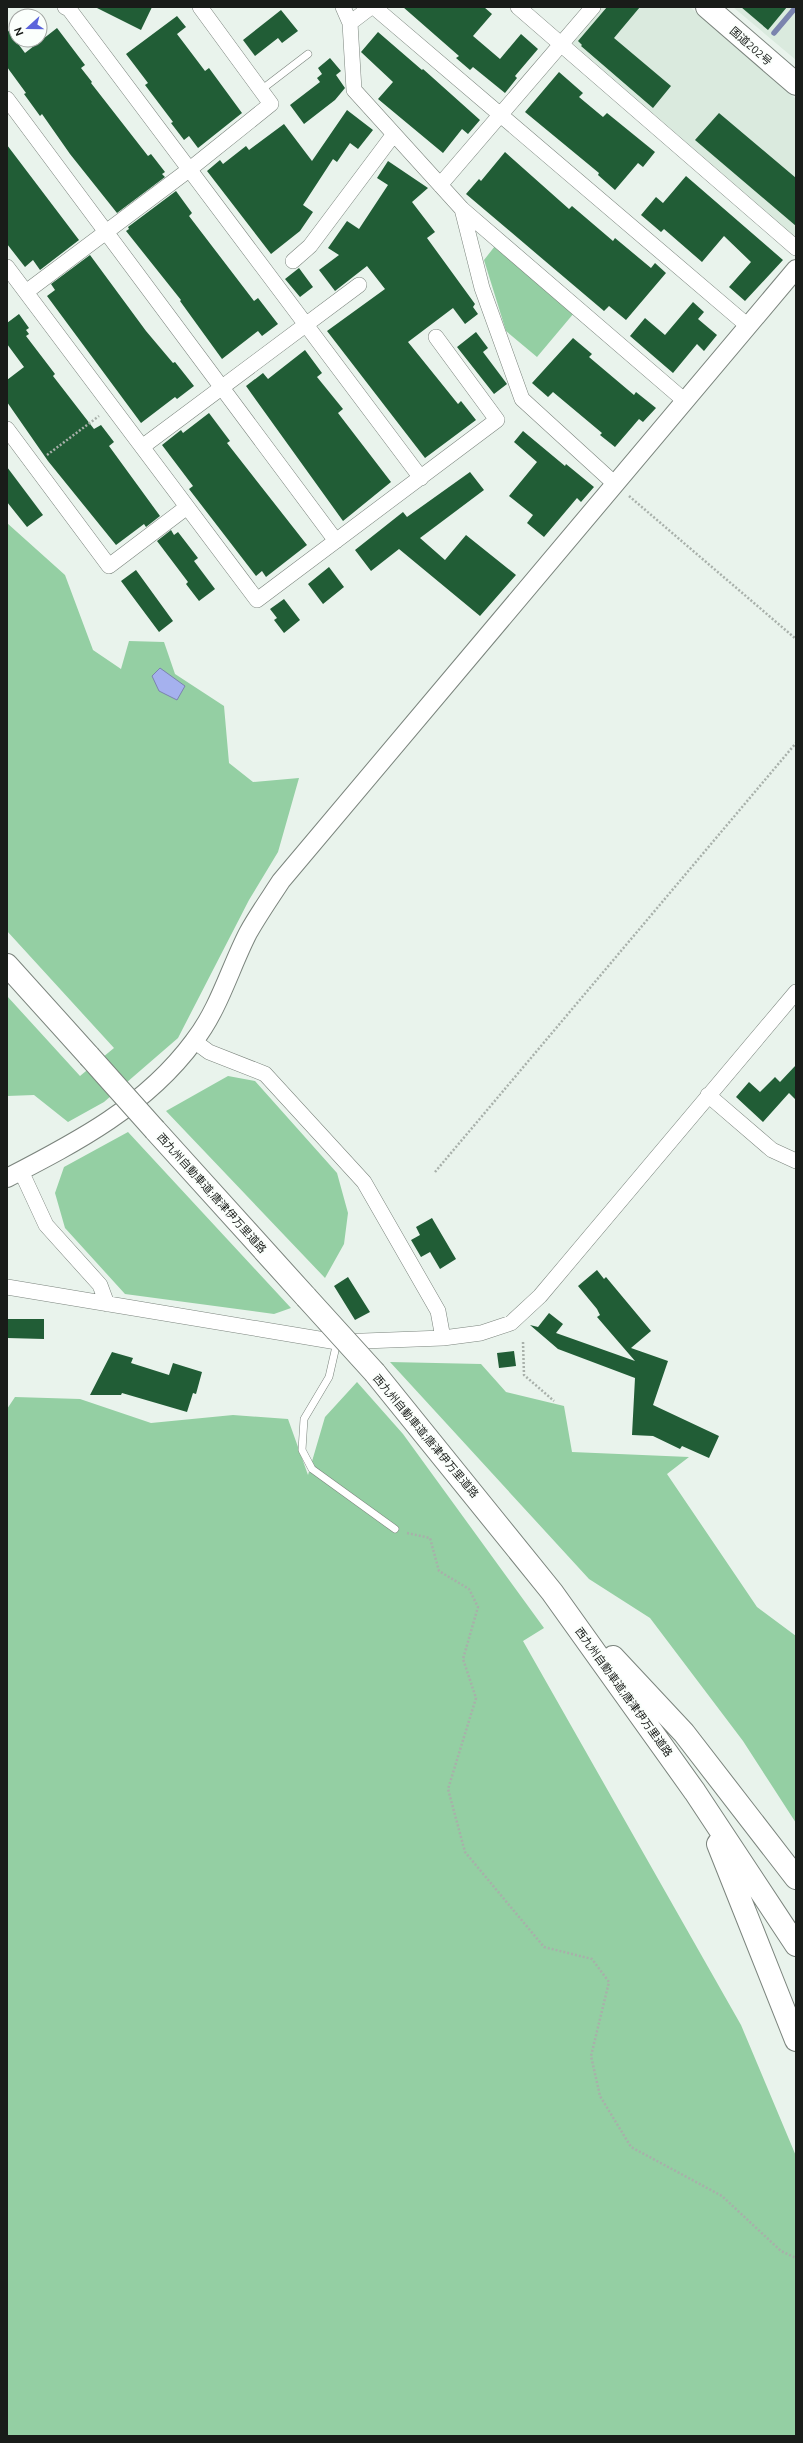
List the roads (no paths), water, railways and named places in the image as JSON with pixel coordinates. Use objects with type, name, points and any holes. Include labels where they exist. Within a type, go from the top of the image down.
[{"type":"highway","name":"国道202号","points":[[707,7],[796,84]]},
{"type":"highway","name":"西九州自動車道;唐津伊万里道路","points":[[7,965],[154,1130],[375,1373],[552,1592],[695,1792],[796,1945]]},
{"type":"highway","points":[[552,1592],[684,1733],[796,1878]]},
{"type":"highway","points":[[695,1792],[738,1890],[796,2040]]},
{"type":"street","points":[[65,7],[69,9],[190,169],[421,478]]},
{"type":"street","points":[[26,292],[190,169],[271,104],[200,7]]},
{"type":"street","points":[[343,7],[350,23],[354,90],[462,209],[685,401]]},
{"type":"street","points":[[350,23],[371,7]]},
{"type":"street","points":[[374,7],[748,326]]},
{"type":"street","points":[[518,7],[796,248]]},
{"type":"street","points":[[440,185],[592,7]]},
{"type":"street","points":[[7,99],[336,541]]},
{"type":"street","points":[[293,261],[310,246],[394,134]]},
{"type":"street","points":[[462,209],[482,288],[522,399],[615,484]]},
{"type":"street","points":[[7,267],[257,600],[497,420],[436,337]]},
{"type":"street","points":[[107,1304],[100,1285],[46,1225],[14,1174],[110,1122],[151,1089],[194,1041],[217,1004],[248,932],[281,881],[796,268]]},
{"type":"street","points":[[142,447],[359,285]]},
{"type":"street","points":[[7,429],[109,566],[187,507]]},
{"type":"street","points":[[7,1287],[337,1342],[443,1338],[481,1333],[511,1323],[540,1296],[796,992]]},
{"type":"street","points":[[194,1041],[210,1052],[265,1074],[364,1182],[438,1311],[443,1338]]},
{"type":"street","points":[[708,1095],[772,1150],[796,1160]]},
{"type":"lane","points":[[261,90],[308,54]]},
{"type":"lane","points":[[337,1342],[329,1377],[304,1419],[302,1450],[312,1468],[395,1530]]},
{"type":"water","points":[[160,668],[185,686],[177,700],[159,691],[152,676]]},
{"type":"waterway","points":[[774,33],[796,7]]}]
